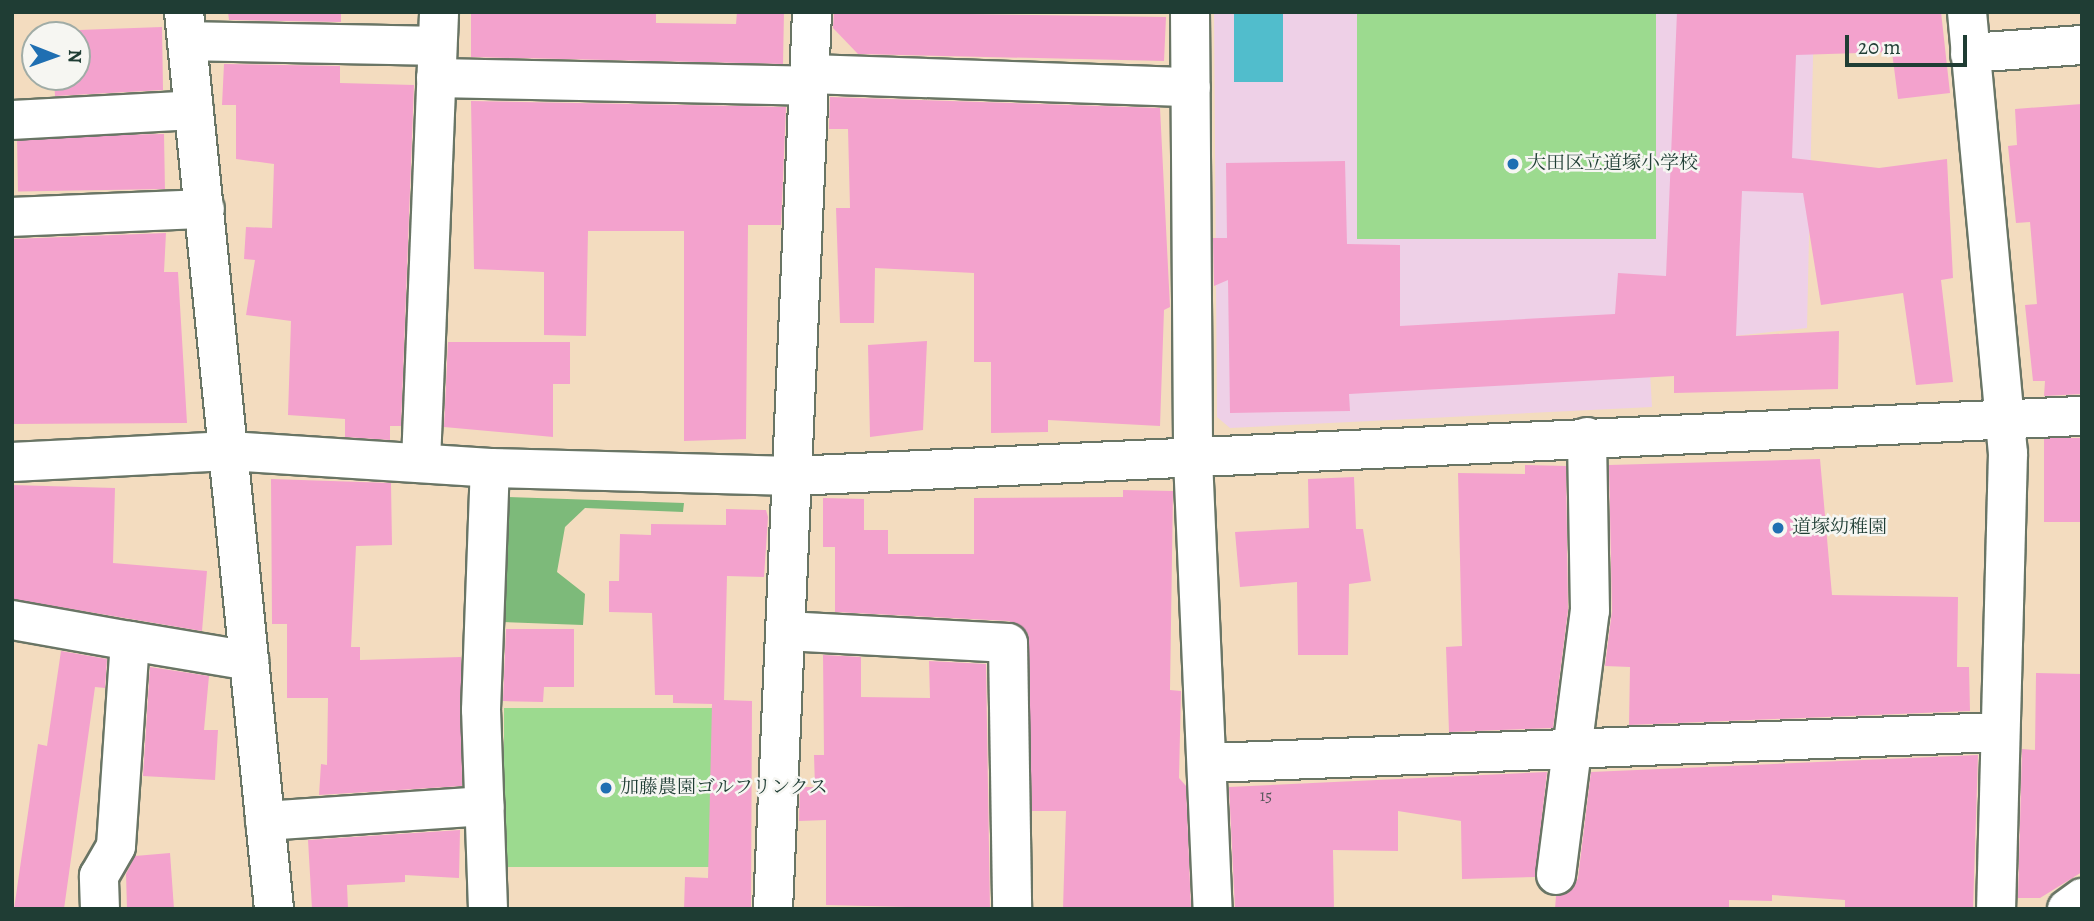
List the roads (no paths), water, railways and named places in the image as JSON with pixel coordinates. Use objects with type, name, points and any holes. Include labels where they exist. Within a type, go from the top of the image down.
[{"type":"street","points":[[773,909],[813,12]]},
{"type":"street","points":[[1189,12],[1193,459],[1210,763],[1213,909]]},
{"type":"street","points":[[1966,12],[2005,416],[1996,909]]},
{"type":"street","points":[[274,909],[185,26],[810,80],[1191,86]]},
{"type":"street","points":[[1970,54],[2082,45]]},
{"type":"street","points":[[421,462],[437,46]]},
{"type":"street","points":[[12,120],[194,110]]},
{"type":"street","points":[[12,217],[205,209]]},
{"type":"street","points":[[12,461],[229,451],[490,468],[793,476],[1193,459],[2005,416],[2082,416]]},
{"type":"street","points":[[1556,875],[1574,754],[1590,611],[1587,438]]},
{"type":"street","points":[[488,909],[484,806],[490,468]]},
{"type":"street","points":[[12,620],[249,661]]},
{"type":"street","points":[[786,631],[1008,643],[1012,909]]},
{"type":"street","points":[[100,909],[99,876],[116,846],[130,641]]},
{"type":"street","points":[[1210,763],[1574,754],[1999,732]]},
{"type":"street","points":[[265,821],[484,806]]},
{"type":"street","points":[[2067,909],[2082,898]]},
{"type":"water","points":[[1234,12],[1283,12],[1283,82],[1234,82]]},
{"type":"place","name":"大田区立道塚小学校","points":[[1513,164]]},
{"type":"place","name":"道塚幼稚園","points":[[1778,528]]},
{"type":"place","name":"加藤農園ゴルフリンクス","points":[[606,788]]}]
